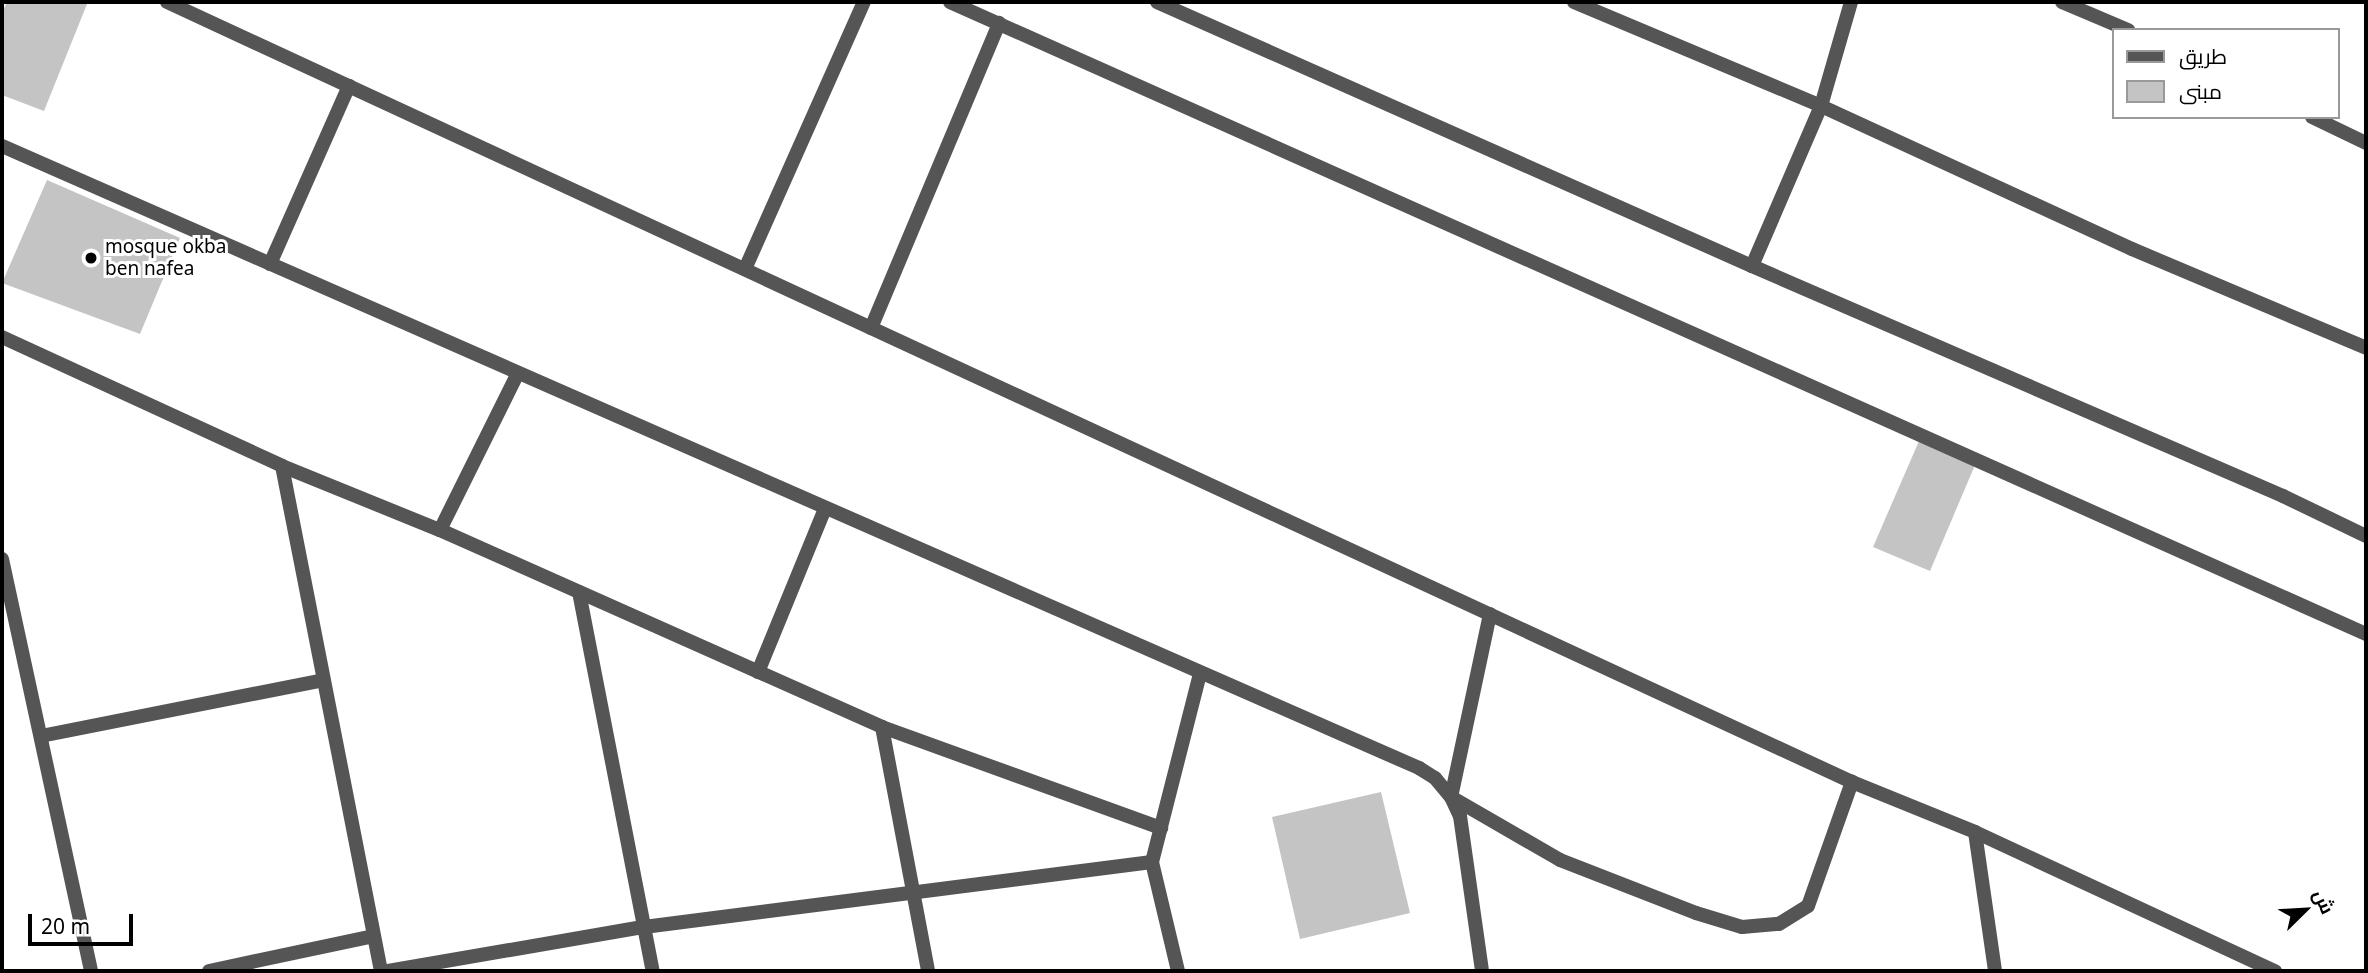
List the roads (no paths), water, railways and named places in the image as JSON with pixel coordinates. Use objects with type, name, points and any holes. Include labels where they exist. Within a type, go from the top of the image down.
[{"type":"street","points":[[167,2],[1852,782],[1975,832],[2274,971]]},
{"type":"street","points":[[744,269],[864,2]]},
{"type":"street","points":[[950,2],[2366,634]]},
{"type":"street","points":[[1157,2],[1752,266],[2283,496],[2366,536]]},
{"type":"street","points":[[1573,2],[1821,106],[2132,249],[2366,348]]},
{"type":"street","points":[[1752,266],[1821,106],[1852,2]]},
{"type":"street","points":[[2062,2],[2123,28]]},
{"type":"street","points":[[871,328],[999,23]]},
{"type":"street","points":[[271,264],[349,86]]},
{"type":"street","points":[[2316,119],[2366,143]]},
{"type":"street","points":[[2,146],[1419,768],[1435,778],[1451,797],[1460,816],[1482,971]]},
{"type":"street","points":[[2,337],[282,466],[440,530],[882,727],[1161,828]]},
{"type":"street","points":[[440,530],[518,373]]},
{"type":"street","points":[[282,466],[381,971]]},
{"type":"street","points":[[758,672],[825,509]]},
{"type":"street","points":[[2,559],[90,971]]},
{"type":"street","points":[[579,592],[653,971]]},
{"type":"street","points":[[1451,797],[1490,614]]},
{"type":"street","points":[[1178,971],[1152,862],[1200,674]]},
{"type":"street","points":[[41,736],[324,680]]},
{"type":"street","points":[[882,727],[928,971]]},
{"type":"street","points":[[1451,797],[1560,860],[1696,913],[1742,927],[1779,924],[1808,906],[1852,782]]},
{"type":"street","points":[[1975,832],[1995,971]]},
{"type":"street","points":[[388,971],[644,927],[1152,862]]},
{"type":"street","points":[[209,971],[373,936]]},
{"type":"place","name":"mosque okba ben nafea","points":[[91,258]]}]
